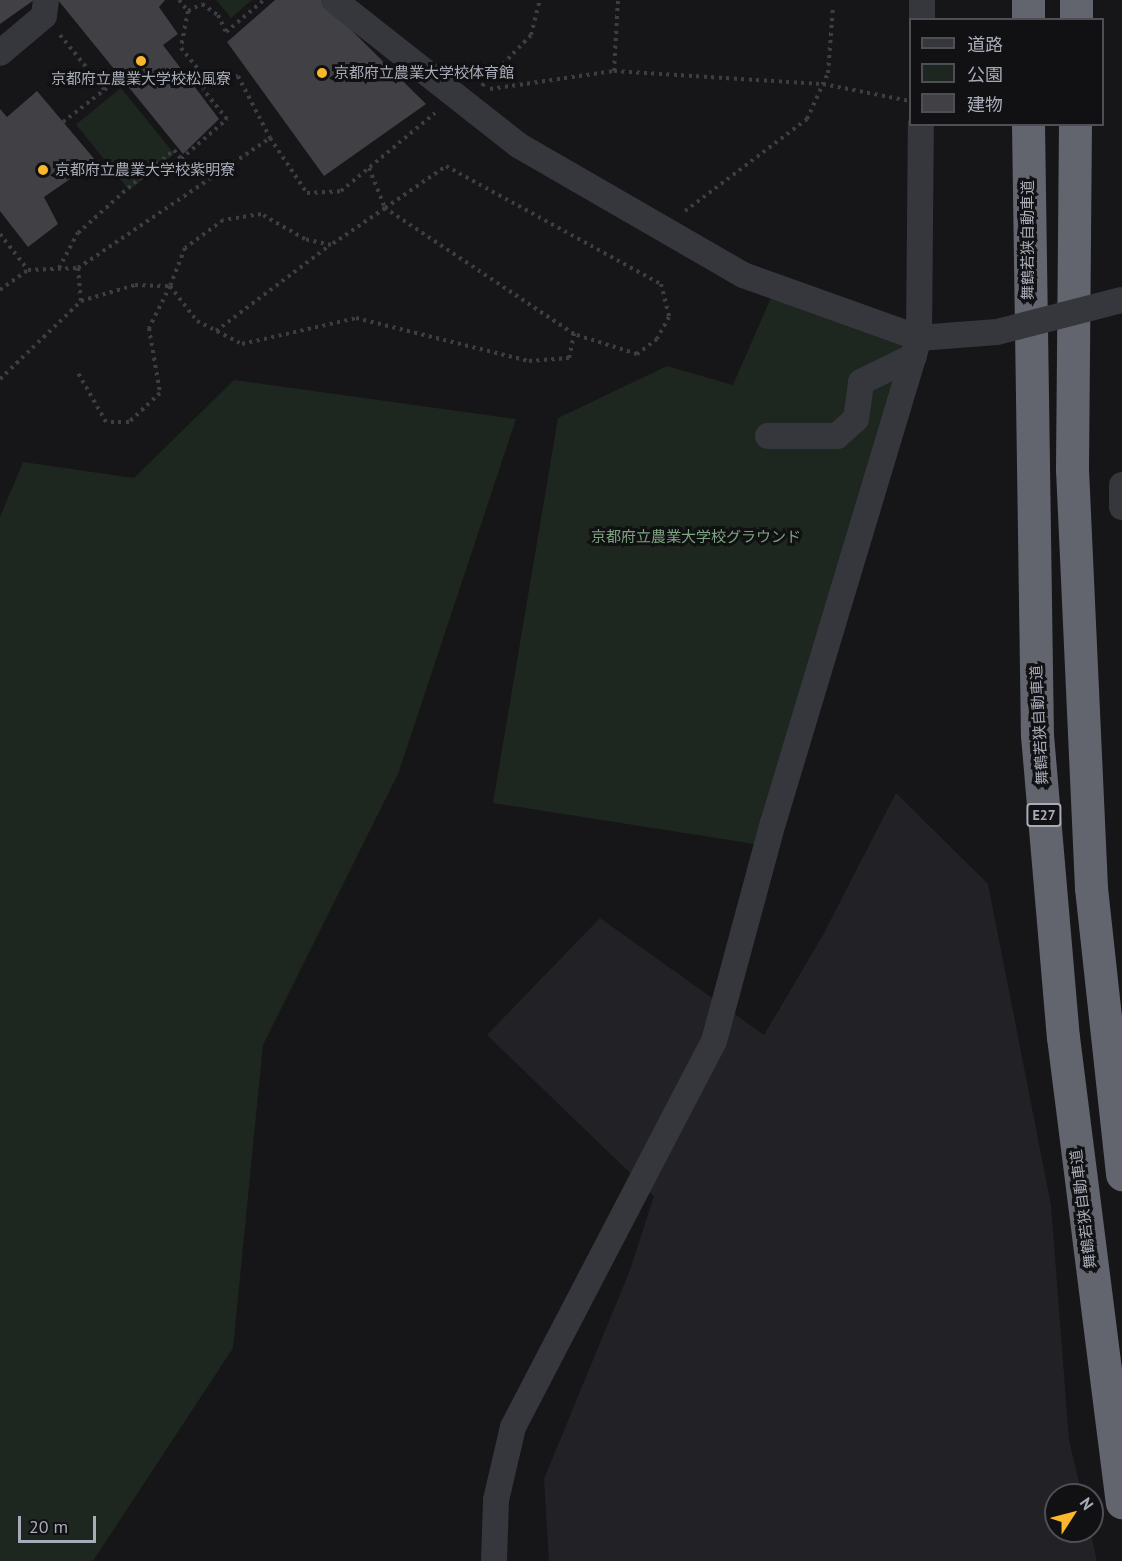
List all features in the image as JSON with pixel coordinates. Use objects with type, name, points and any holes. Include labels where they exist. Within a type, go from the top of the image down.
[{"type":"highway","points":[[1028,0],[1028,18]]},
{"type":"highway","points":[[1076,0],[1076,18]]},
{"type":"highway","name":"舞鶴若狭自動車道","points":[[1028,126],[1037,735],[1063,1037],[1122,1502]]},
{"type":"highway","points":[[1075,126],[1071,470],[1091,888],[1122,1174]]},
{"type":"street","points":[[334,0],[518,145],[743,274],[917,347]]},
{"type":"street","points":[[922,0],[922,18]]},
{"type":"street","points":[[0,53],[45,8]]},
{"type":"street","points":[[494,1561],[496,1500],[513,1427],[714,1041],[773,823],[917,347],[921,126]]},
{"type":"street","points":[[768,436],[837,436],[856,419],[861,382],[917,347],[997,332],[1122,300]]},
{"type":"street","points":[[1122,485],[1122,507]]},
{"type":"path","points":[[179,0],[188,11]]},
{"type":"path","points":[[188,11],[202,4],[218,15],[226,32],[264,0]]},
{"type":"path","points":[[540,0],[531,35],[476,92],[614,70],[823,84],[909,101]]},
{"type":"path","points":[[614,70],[618,0]]},
{"type":"path","points":[[663,228],[807,119],[823,84],[833,6]]},
{"type":"path","points":[[45,8],[105,90]]},
{"type":"path","points":[[188,11],[181,48],[206,79]]},
{"type":"path","points":[[206,79],[238,76],[270,138],[307,193],[341,191],[456,96]]},
{"type":"path","points":[[63,122],[121,77]]},
{"type":"path","points":[[58,269],[78,233],[128,188],[174,150],[181,159],[227,119],[203,89],[206,79]]},
{"type":"path","points":[[0,290],[28,270],[78,268],[270,138]]},
{"type":"path","points":[[216,331],[331,245],[385,207],[446,166],[661,284],[669,317],[657,339],[637,354],[574,334],[385,207],[369,168]]},
{"type":"path","points":[[78,373],[106,422],[129,422],[160,393],[149,328],[170,286],[185,248],[223,220],[261,214],[306,239],[331,245]]},
{"type":"path","points":[[0,234],[28,270]]},
{"type":"path","points":[[78,268],[81,301]]},
{"type":"path","points":[[0,379],[81,301],[135,285],[170,286]]},
{"type":"path","points":[[170,286],[197,321],[242,344],[356,318],[529,361],[569,358],[574,334]]},
{"type":"shaded area","points":[[896,793],[988,884],[1051,1205],[1069,1440],[1079,1483],[1044,1483],[1044,1543],[1093,1543],[1097,1561],[549,1561],[544,1479],[630,1270],[654,1196],[487,1035],[600,918],[764,1035],[823,935]]},
{"type":"green space","points":[[216,0],[252,0],[231,18]]},
{"type":"green space","points":[[121,88],[174,154],[129,191],[76,125]]},
{"type":"green space","name":"京都府立農業大学校グラウンド","points":[[776,286],[919,338],[767,846],[493,803],[558,418],[667,366],[733,385]]},
{"type":"green space","points":[[234,380],[516,419],[398,774],[263,1045],[233,1348],[93,1561],[0,1561],[0,517],[23,462],[134,478]]},
{"type":"building","points":[[0,0],[34,0],[0,24]]},
{"type":"building","name":"京都府立農業大学校松風寮","points":[[58,0],[165,0],[159,7],[178,34],[163,45],[219,119],[183,154]]},
{"type":"building","name":"京都府立農業大学校体育館","points":[[275,0],[321,0],[426,104],[324,176],[227,42]]},
{"type":"building","name":"京都府立農業大学校紫明寮","points":[[37,91],[96,161],[44,197],[58,224],[28,247],[0,211],[0,109],[7,117]]},
{"type":"place","name":"京都府立農業大学校松風寮","points":[[141,61]]},
{"type":"place","name":"京都府立農業大学校体育館","points":[[322,73]]},
{"type":"place","name":"京都府立農業大学校紫明寮","points":[[43,170]]}]
